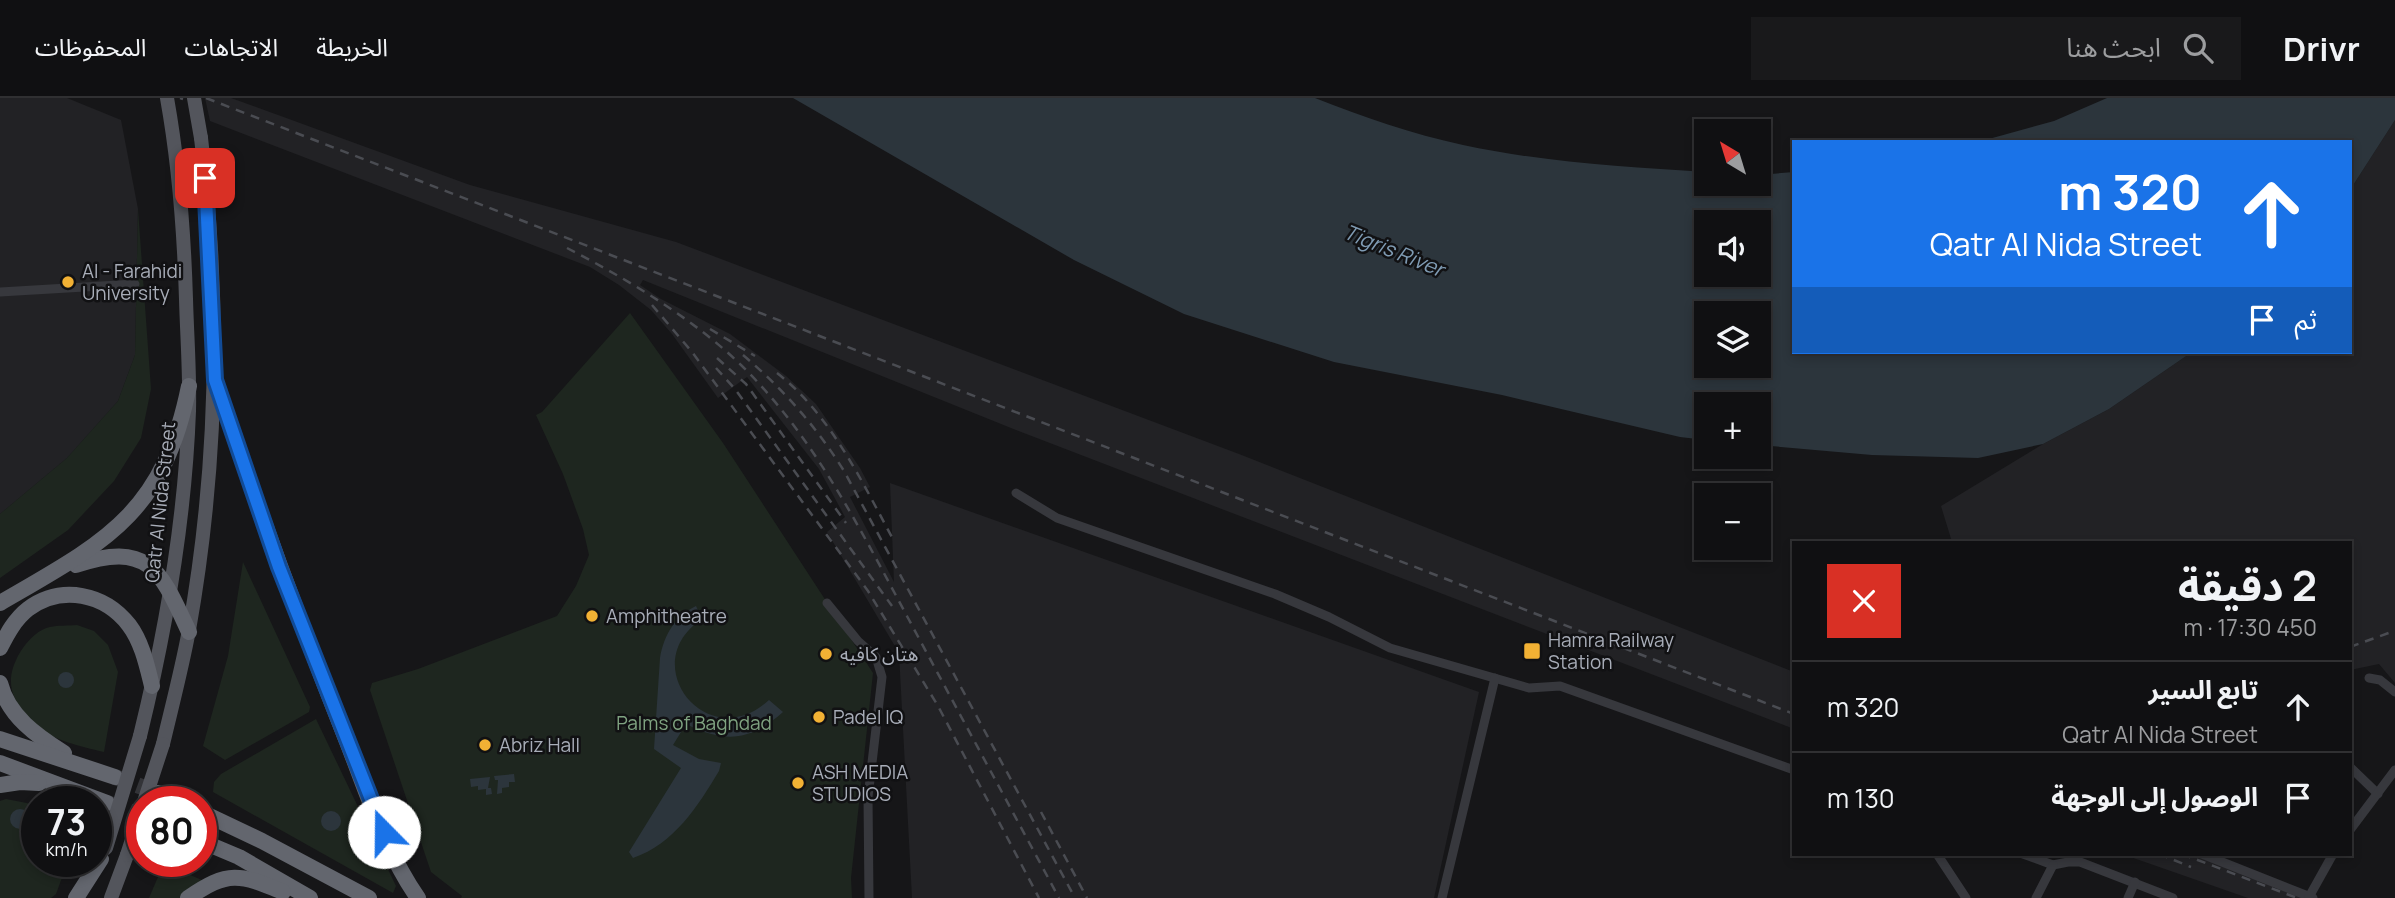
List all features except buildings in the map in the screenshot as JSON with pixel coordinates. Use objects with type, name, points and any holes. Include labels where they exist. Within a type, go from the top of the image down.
[{"type":"highway","points":[[215,380],[279,567],[312,653],[393,856],[418,898]]},
{"type":"highway","points":[[0,603],[50,575],[100,542],[143,502],[176,441],[189,386]]},
{"type":"highway","points":[[50,575],[92,560],[116,555],[131,556],[148,564],[163,579],[189,632]]},
{"type":"highway","points":[[0,648],[11,627],[29,608],[50,598],[69,594],[92,596],[113,607],[131,627],[142,649],[152,686]]},
{"type":"highway","points":[[0,683],[3,694],[18,719],[43,740],[80,764]]},
{"type":"highway","points":[[0,739],[115,777]]},
{"type":"highway","points":[[0,763],[63,786]]},
{"type":"highway","points":[[0,785],[34,783],[54,786]]},
{"type":"highway","points":[[217,820],[369,898]]},
{"type":"highway","points":[[217,848],[239,857],[310,898]]},
{"type":"highway","points":[[76,898],[89,877]]},
{"type":"highway","points":[[188,898],[207,884],[224,878],[240,877],[252,879],[298,898]]},
{"type":"main road","name":"Qatr Al Nida Street","points":[[112,825],[140,736],[152,686],[170,592],[185,474],[189,386],[184,226],[167,98]]},
{"type":"main road","points":[[153,786],[189,632],[208,495],[215,380],[209,232],[201,138],[194,98]]},
{"type":"main road","points":[[111,898],[126,858]]},
{"type":"main road","name":"Qatr Al Nida Street","points":[[85,898],[94,877]]},
{"type":"street","points":[[0,292],[135,284]]},
{"type":"street","points":[[1016,493],[1057,518],[1275,594],[1329,617],[1390,648],[1529,688],[1560,686],[1792,769]]},
{"type":"street","points":[[827,603],[858,641],[876,657],[882,677],[868,797],[869,898]]},
{"type":"street","points":[[1442,898],[1495,678]]},
{"type":"street","points":[[2369,678],[2380,680],[2395,692]]},
{"type":"street","points":[[2352,769],[2378,794]]},
{"type":"street","points":[[2352,827],[2395,770]]},
{"type":"street","points":[[1938,856],[1966,898]]},
{"type":"street","points":[[2028,856],[2053,865],[2080,862],[2173,898]]},
{"type":"street","points":[[2207,856],[2311,897],[2332,856]]},
{"type":"street","points":[[2036,898],[2053,865]]},
{"type":"street","points":[[2128,898],[2135,883]]},
{"type":"shaded area","name":"Al - Farahidi University","points":[[0,98],[67,98],[121,120],[138,209],[135,355],[118,401],[67,458],[0,514]]},
{"type":"shaded area","points":[[205,98],[231,98],[470,185],[676,242],[1239,454],[1792,671],[1792,728],[1011,428],[643,280],[640,285],[661,299],[730,334],[786,376],[816,404],[870,487],[850,497],[894,582],[890,483],[1479,692],[1434,898],[912,898],[899,653],[827,532],[845,517],[819,469],[747,377],[718,398],[672,334],[651,310],[590,267],[210,121]]},
{"type":"shaded area","points":[[2395,120],[2395,683],[2379,664],[2352,670],[2352,541],[1952,541],[1941,506],[2043,444],[2109,409],[2189,354],[2352,354],[2352,187]]},
{"type":"shaded area","points":[[2128,856],[2200,856],[2308,898],[2248,898]]},
{"type":"green space","points":[[138,209],[151,389],[141,438],[114,481],[68,530],[0,578],[0,514],[67,458],[118,401],[135,355]]},
{"type":"green space","name":"Palms of Baghdad","points":[[630,313],[723,443],[873,673],[851,878],[852,898],[461,898],[462,896],[431,872],[370,690],[372,683],[418,669],[557,616],[576,586],[589,555],[583,529],[563,474],[536,415],[542,412]]},
{"type":"green space","points":[[243,562],[310,707],[309,712],[225,760],[203,746],[228,656]]},
{"type":"green space","points":[[77,625],[94,631],[108,645],[118,672],[104,752],[67,742],[41,730],[22,710],[12,688],[14,666],[23,648],[35,634],[50,627]]},
{"type":"green space","points":[[316,719],[396,886],[393,893],[217,794],[214,782],[221,774]]},
{"type":"green space","points":[[6,799],[21,802],[21,877],[62,877],[56,894],[51,898],[0,898],[0,801]]},
{"type":"green space","points":[[158,877],[195,877],[206,882],[183,898],[149,898]]},
{"type":"water","name":"Tigris River","points":[[793,98],[1315,98],[1388,125],[1493,151],[1553,160],[1694,171],[1694,196],[1771,196],[1771,174],[1792,172],[1792,354],[2189,354],[2109,409],[2043,444],[1978,458],[1872,455],[1771,446],[1771,392],[1694,392],[1694,439],[1502,395],[1334,362],[1184,314],[1074,260]]},
{"type":"water","points":[[2107,98],[2395,98],[2395,120],[2352,187],[2352,140],[1985,140],[2054,121]]},
{"type":"water","points":[[696,606],[702,619],[683,638],[675,659],[677,679],[687,698],[703,711],[723,718],[746,715],[769,700],[783,712],[759,729],[736,736],[713,734],[686,724],[673,745],[699,759],[721,763],[719,771],[673,834],[648,852],[633,858],[629,852],[681,768],[654,749],[660,658],[664,642],[676,621]]},
{"type":"water","points":[[63,672],[69,672],[74,680],[72,686],[63,688],[58,683],[58,677]]},
{"type":"water","points":[[514,774],[515,782],[509,782],[509,787],[502,788],[502,793],[497,794],[498,780],[495,780],[494,776]]},
{"type":"water","points":[[490,777],[488,788],[491,788],[492,794],[486,795],[486,789],[478,790],[478,786],[471,787],[470,779]]},
{"type":"water","points":[[20,809],[20,829],[13,826],[10,819],[13,812]]},
{"type":"water","points":[[331,811],[338,814],[341,821],[338,828],[331,831],[324,828],[321,821],[324,814]]},
{"type":"pier","points":[[112,820],[126,825],[126,840],[112,835]]},
{"type":"tunnel","points":[[115,777],[139,786]]},
{"type":"tunnel","points":[[112,805],[126,810]]},
{"type":"railway","points":[[206,98],[1792,713]]},
{"type":"railway","points":[[567,248],[636,287],[703,332],[742,366],[792,423],[854,518],[1059,898]]},
{"type":"railway","points":[[652,305],[692,352],[868,591],[938,706],[1039,898]]},
{"type":"railway","points":[[710,329],[755,356]]},
{"type":"railway","points":[[743,355],[798,409],[844,471],[1075,898]]},
{"type":"railway","points":[[717,358],[746,384],[846,523]]},
{"type":"railway","points":[[716,368],[735,389],[892,606]]},
{"type":"railway","points":[[777,373],[814,409],[829,429],[857,473],[894,541]]},
{"type":"railway","points":[[2352,646],[2394,631]]},
{"type":"railway","points":[[1041,812],[1087,898]]},
{"type":"railway","points":[[2164,856],[2191,867]]},
{"type":"railway","points":[[2187,856],[2297,898]]},
{"type":"place","name":"Al - Farahidi University","points":[[68,282]]},
{"type":"place","name":"Amphitheatre","points":[[592,616]]},
{"type":"place","name":"Hamra Railway Station","points":[[1532,651]]},
{"type":"place","name":"هتان كافيه","points":[[826,654]]},
{"type":"place","name":"Padel IQ","points":[[819,717]]},
{"type":"place","name":"Abriz Hall","points":[[485,745]]},
{"type":"place","name":"ASH MEDIA STUDIOS","points":[[798,783]]},
{"type":"route","points":[[205,178],[215,380],[279,567],[384,832]]}]
